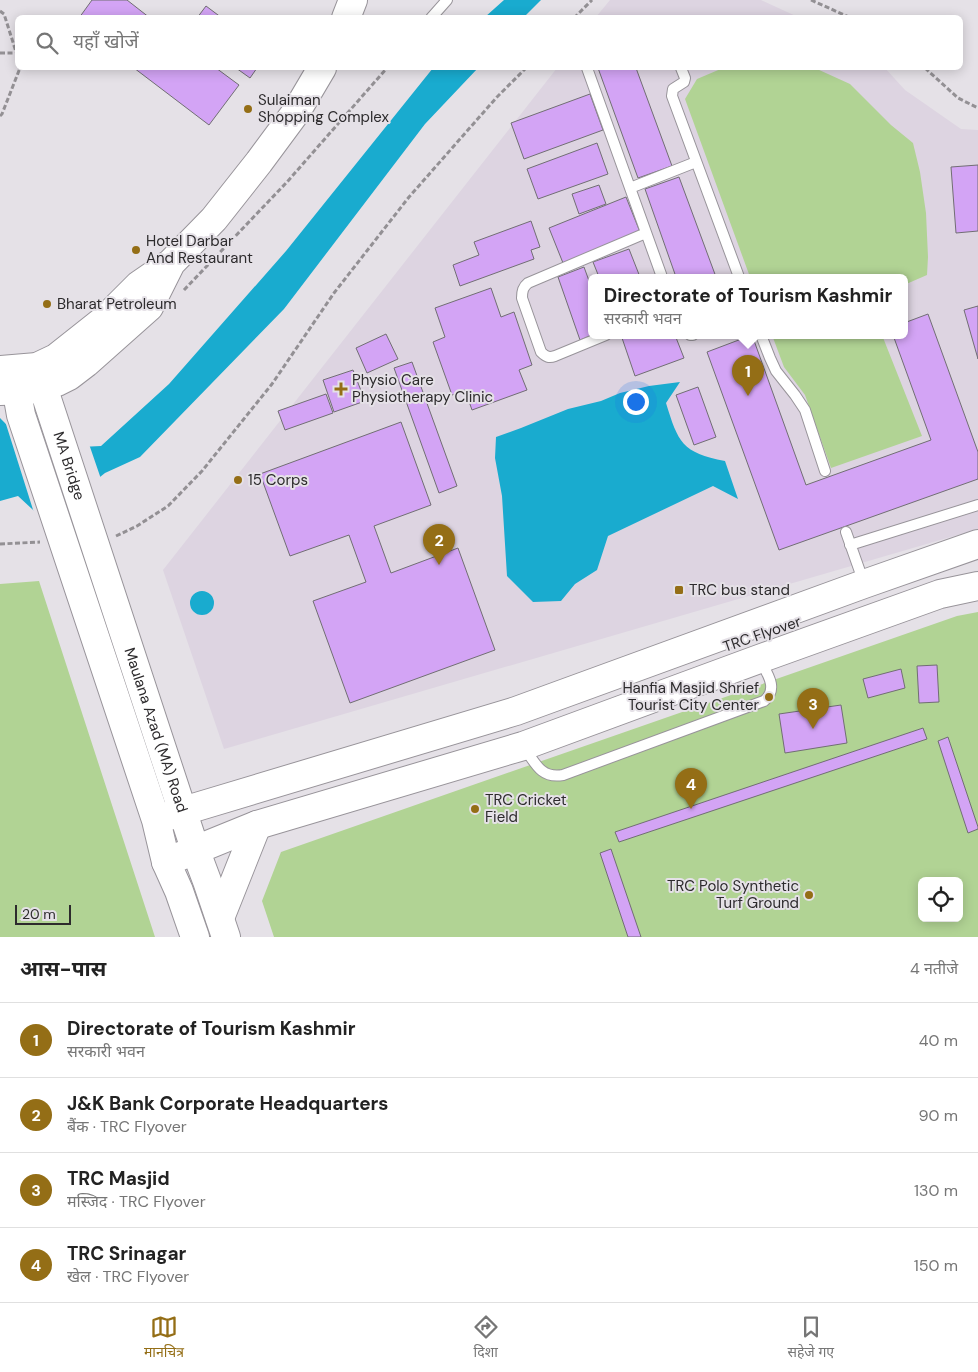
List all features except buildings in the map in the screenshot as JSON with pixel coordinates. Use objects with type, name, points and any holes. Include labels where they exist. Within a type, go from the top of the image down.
[{"type":"main road","points":[[347,15],[353,0]]},
{"type":"main road","points":[[23,388],[56,358],[104,320],[139,285],[170,263],[214,219],[296,112],[321,70]]},
{"type":"main road","name":"MA Bridge","points":[[23,388],[91,534]]},
{"type":"main road","name":"MA Bridge","points":[[23,388],[61,534]]},
{"type":"main road","name":"Maulana Azad (MA) Road","points":[[61,534],[156,820],[166,862],[179,891],[195,937]]},
{"type":"main road","name":"Maulana Azad (MA) Road","points":[[91,534],[195,849],[223,927]]},
{"type":"main road","points":[[156,820],[516,711],[978,544]]},
{"type":"main road","name":"TRC Flyover","points":[[516,711],[559,711],[726,646],[978,561]]},
{"type":"main road","points":[[166,862],[257,825],[526,744],[940,594],[978,586]]},
{"type":"main road","points":[[526,744],[559,711]]},
{"type":"main road","points":[[223,927],[257,825]]},
{"type":"lane","points":[[434,15],[446,0]]},
{"type":"lane","points":[[587,70],[661,274]]},
{"type":"lane","points":[[682,70],[685,78],[684,82],[673,89],[672,96],[738,274]]},
{"type":"lane","points":[[630,188],[696,162]]},
{"type":"lane","points":[[596,339],[550,358],[545,356],[541,352],[522,298],[524,287],[528,283],[646,233]]},
{"type":"lane","points":[[763,339],[776,371],[796,395],[805,410],[825,471]]},
{"type":"lane","points":[[850,545],[978,505]]},
{"type":"lane","points":[[846,532],[864,584]]},
{"type":"lane","points":[[526,744],[540,769],[546,774],[556,776],[764,702],[770,694],[771,685],[770,678],[759,659]]},
{"type":"path","points":[[577,15],[592,0]]},
{"type":"path","points":[[811,0],[844,15]]},
{"type":"path","points":[[0,11],[4,14],[15,50]]},
{"type":"path","points":[[0,53],[15,53]]},
{"type":"path","points":[[0,116],[19,70]]},
{"type":"path","points":[[179,295],[287,182],[385,70]]},
{"type":"path","points":[[91,534],[137,526],[168,506],[202,471],[272,384],[334,294],[409,197],[497,97],[524,70]]},
{"type":"path","points":[[927,70],[958,98],[978,108]]},
{"type":"path","points":[[0,544],[61,534]]},
{"type":"shaded area","points":[[610,0],[761,0],[794,15],[598,15]]},
{"type":"shaded area","points":[[555,70],[887,70],[905,90],[961,129],[978,130],[978,529],[224,749],[163,570]]},
{"type":"green space","points":[[718,70],[819,70],[850,84],[891,125],[913,143],[920,172],[926,213],[927,275],[908,283],[908,274],[749,274],[685,99],[697,79]]},
{"type":"green space","points":[[774,339],[884,339],[922,436],[831,468],[805,395],[784,367]]},
{"type":"green space","points":[[39,581],[155,937],[0,937],[0,584]]},
{"type":"green space","points":[[978,612],[978,937],[274,937],[262,901],[281,852],[957,616]]},
{"type":"water","points":[[504,0],[541,0],[526,15],[487,15]]},
{"type":"water","points":[[431,70],[476,70],[425,124],[284,309],[140,457],[105,473],[45,521],[18,496],[0,501],[0,418],[7,425],[20,450],[101,446],[169,384],[286,251]]},
{"type":"water","points":[[680,382],[666,403],[674,427],[684,444],[691,449],[699,454],[725,461],[738,499],[713,486],[608,536],[597,570],[575,584],[561,601],[533,602],[507,576],[502,496],[495,458],[496,437],[568,409],[601,401],[620,393],[649,386]]},
{"type":"water","points":[[202,591],[211,594],[214,603],[211,612],[202,615],[193,612],[190,603],[193,594]]},
{"type":"pier","points":[[5,421],[9,424],[22,448],[89,444],[101,479],[46,524],[43,523],[35,516]]},
{"type":"place","name":"Sulaiman Shopping Complex","points":[[248,109]]},
{"type":"place","name":"Hotel Darbar And Restaurant","points":[[136,250]]},
{"type":"place","name":"Bharat Petroleum","points":[[47,304]]},
{"type":"place","name":"Physio Care Physiotherapy Clinic","points":[[341,389]]},
{"type":"place","name":"Directorate of Tourism Kashmir","points":[[748,396]]},
{"type":"place","name":"15 Corps","points":[[238,480]]},
{"type":"place","name":"J&K Bank Corporate Headquarters","points":[[439,565]]},
{"type":"place","name":"TRC bus stand","points":[[679,590]]},
{"type":"place","name":"Hanfia Masjid Shrief Tourist City Center","points":[[769,697]]},
{"type":"place","name":"TRC Masjid","points":[[813,729]]},
{"type":"place","name":"TRC Cricket Field","points":[[475,809]]},
{"type":"place","name":"TRC Srinagar","points":[[691,809]]},
{"type":"place","name":"TRC Polo Synthetic Turf Ground","points":[[809,895]]}]
